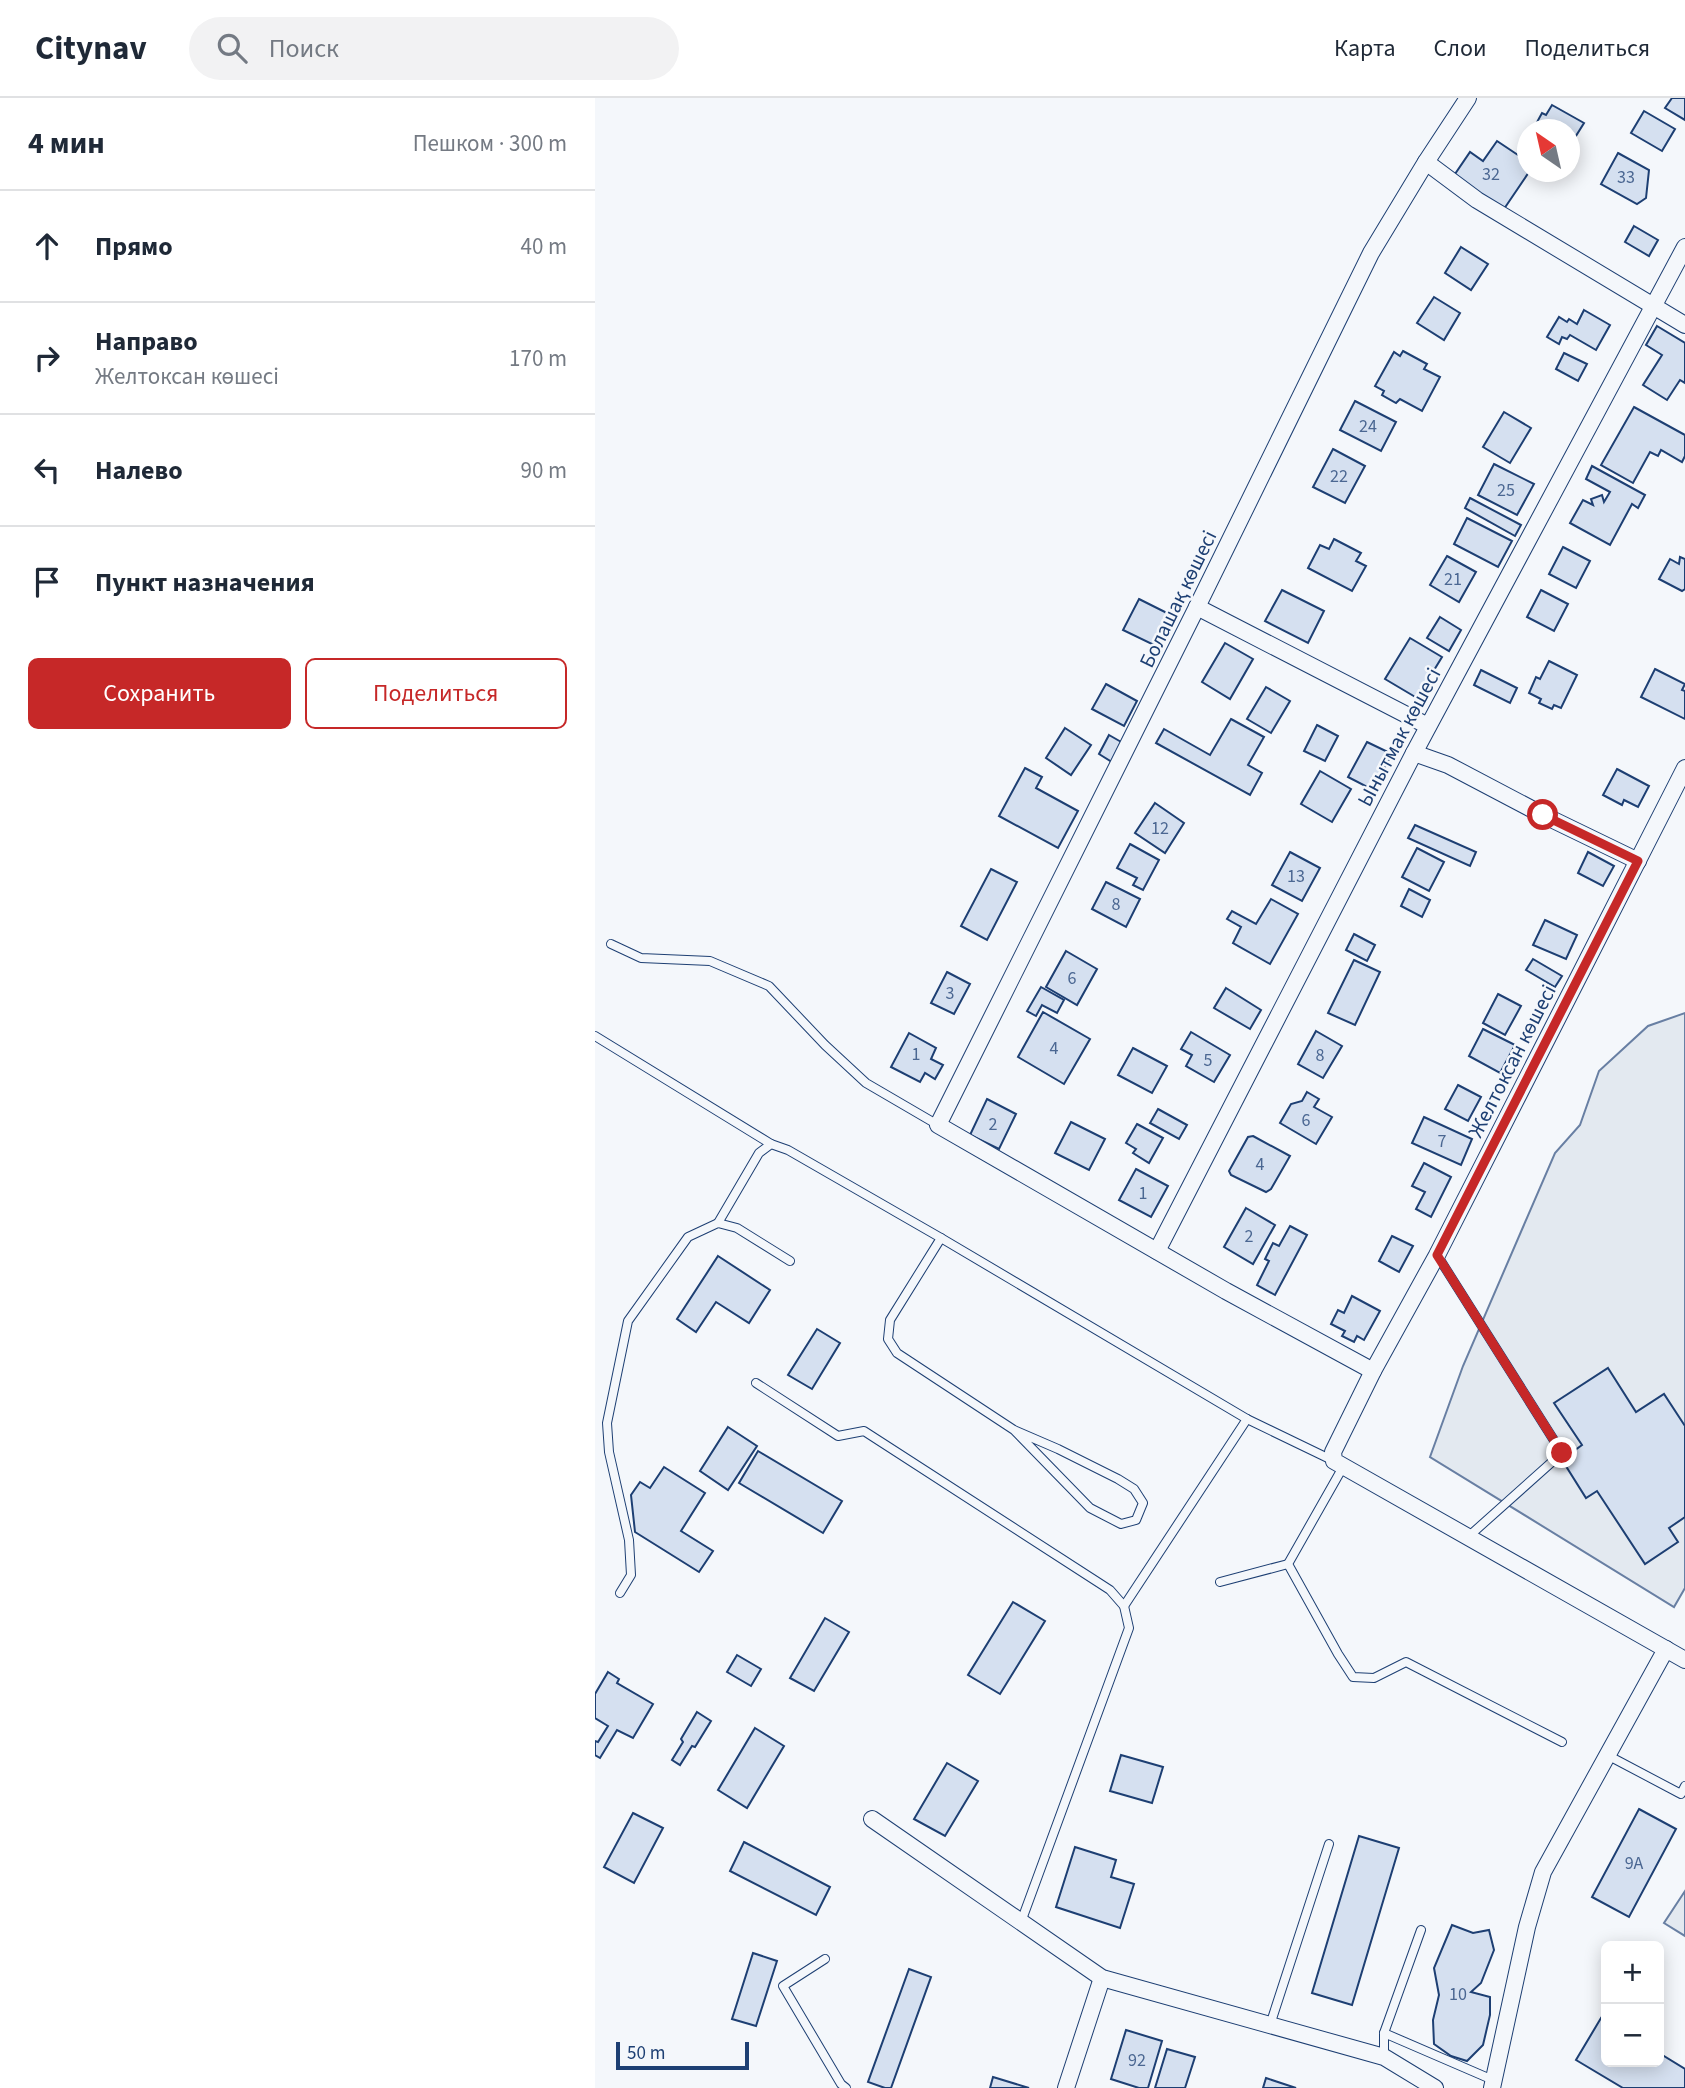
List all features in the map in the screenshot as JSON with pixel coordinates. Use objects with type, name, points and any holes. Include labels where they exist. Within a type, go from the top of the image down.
[{"type":"street","name":"Болашақ көшесі","points":[[938,1125],[1371,253],[1468,98]]},
{"type":"street","points":[[1426,162],[1477,200],[1685,325]]},
{"type":"street","name":"Ынытмак көшесі","points":[[1157,1251],[1428,726],[1685,247]]},
{"type":"street","points":[[1197,607],[1428,726]]},
{"type":"street","points":[[1414,753],[1448,765],[1638,861]]},
{"type":"street","name":"Желтоксан көшесі","points":[[1338,1464],[1335,1445],[1437,1255],[1685,768]]},
{"type":"street","points":[[938,1125],[1373,1371]]},
{"type":"street","points":[[1338,1464],[1685,1660]]},
{"type":"street","points":[[1493,2084],[1527,1927],[1543,1872],[1666,1649]]},
{"type":"street","points":[[872,1819],[1102,1978],[1384,2057],[1436,2088]]},
{"type":"street","points":[[1066,2088],[1102,1978]]},
{"type":"lane","points":[[611,944],[641,958],[710,961],[769,986],[825,1045],[866,1083],[938,1125]]},
{"type":"lane","points":[[595,1036],[771,1144],[788,1150],[941,1238],[1247,1419],[1338,1464],[1287,1564],[1220,1582]]},
{"type":"lane","points":[[620,1593],[631,1575],[629,1540],[609,1452],[607,1423],[628,1321],[688,1237],[718,1223],[759,1153],[771,1144]]},
{"type":"lane","points":[[718,1223],[737,1228],[790,1261]]},
{"type":"lane","points":[[941,1238],[890,1320],[887,1339],[897,1353],[1014,1430],[1096,1467],[1134,1489],[1143,1503],[1136,1520],[1121,1524],[1090,1508],[1014,1430]]},
{"type":"lane","points":[[1437,1255],[1562,1453],[1468,1537]]},
{"type":"lane","points":[[756,1383],[838,1436],[865,1431],[1110,1590],[1124,1606],[1129,1628],[1021,1922]]},
{"type":"lane","points":[[1124,1606],[1247,1419]]},
{"type":"lane","points":[[1287,1564],[1353,1677],[1374,1678],[1406,1662],[1562,1742]]},
{"type":"lane","points":[[1609,1756],[1681,1794],[1685,1786]]},
{"type":"lane","points":[[1270,2025],[1329,1844]]},
{"type":"lane","points":[[1384,2057],[1384,2033],[1421,1930]]},
{"type":"lane","points":[[825,1959],[783,1986],[841,2084],[846,2088]]},
{"type":"lane","points":[[1384,2033],[1493,2084]]},
{"type":"shaded area","points":[[1685,1013],[1685,1588],[1674,1607],[1430,1457],[1463,1366],[1555,1153],[1580,1125],[1599,1071],[1648,1026]]},
{"type":"shaded area","points":[[1685,1891],[1685,1936],[1664,1923]]},
{"type":"building","points":[[1672,98],[1685,98],[1685,120],[1665,108]]},
{"type":"building","points":[[1552,105],[1577,119],[1539,119],[1542,113],[1546,115]]},
{"type":"building","points":[[1644,111],[1675,129],[1662,151],[1631,133]]},
{"type":"building","points":[[1497,141],[1517,154],[1517,182],[1522,182],[1504,209],[1453,177],[1470,152],[1483,161]]},
{"type":"building","points":[[1618,153],[1649,170],[1646,198],[1637,204],[1601,184]]},
{"type":"building","points":[[1634,226],[1658,240],[1649,256],[1625,242]]},
{"type":"building","points":[[1461,247],[1488,264],[1471,290],[1445,273]]},
{"type":"building","points":[[1434,297],[1460,313],[1444,340],[1417,323]]},
{"type":"building","points":[[1584,310],[1610,325],[1596,350],[1570,335],[1567,339],[1562,337],[1559,344],[1547,337],[1559,317],[1577,324]]},
{"type":"building","points":[[1657,326],[1685,343],[1685,383],[1680,380],[1667,400],[1643,385],[1662,355],[1646,345]]},
{"type":"building","points":[[1403,351],[1427,364],[1424,369],[1440,377],[1422,411],[1400,399],[1396,403],[1382,395],[1384,391],[1375,386],[1394,352],[1400,356]]},
{"type":"building","points":[[1564,353],[1587,364],[1578,381],[1556,369]]},
{"type":"building","points":[[1355,401],[1396,422],[1381,451],[1340,430]]},
{"type":"building","points":[[1634,407],[1685,435],[1685,456],[1682,462],[1661,450],[1658,456],[1650,452],[1633,483],[1601,465]]},
{"type":"building","points":[[1504,412],[1531,428],[1510,463],[1483,447]]},
{"type":"building","points":[[1333,449],[1365,466],[1345,503],[1313,487]]},
{"type":"building","points":[[1494,464],[1534,484],[1517,515],[1478,495]]},
{"type":"building","points":[[1592,466],[1645,495],[1638,508],[1632,504],[1610,545],[1570,523],[1583,500],[1593,505],[1591,499],[1602,495],[1604,502],[1610,492],[1586,479]]},
{"type":"building","points":[[1470,498],[1521,525],[1515,536],[1465,508]]},
{"type":"building","points":[[1467,518],[1512,541],[1498,567],[1454,544]]},
{"type":"building","points":[[1334,539],[1361,553],[1356,561],[1366,566],[1352,591],[1308,568],[1320,545],[1329,549]]},
{"type":"building","points":[[1563,547],[1590,561],[1576,588],[1549,574]]},
{"type":"building","points":[[1447,556],[1476,572],[1459,602],[1430,585]]},
{"type":"building","points":[[1680,557],[1685,559],[1685,589],[1682,591],[1659,579],[1670,559],[1679,564]]},
{"type":"building","points":[[1282,590],[1324,611],[1308,643],[1265,621]]},
{"type":"building","points":[[1541,590],[1568,604],[1554,631],[1527,617]]},
{"type":"building","points":[[1139,599],[1173,616],[1158,647],[1123,630]]},
{"type":"building","points":[[1440,617],[1461,630],[1449,651],[1427,638]]},
{"type":"building","points":[[1410,638],[1442,657],[1417,698],[1385,679]]},
{"type":"building","points":[[1225,643],[1253,659],[1230,699],[1202,682]]},
{"type":"building","points":[[1549,661],[1577,675],[1561,708],[1554,705],[1552,709],[1539,703],[1541,699],[1529,693],[1536,677],[1540,679]]},
{"type":"building","points":[[1655,669],[1685,684],[1682,690],[1685,691],[1685,719],[1641,697]]},
{"type":"building","points":[[1481,670],[1517,688],[1510,703],[1474,685]]},
{"type":"building","points":[[1106,684],[1137,701],[1124,726],[1092,709]]},
{"type":"building","points":[[1266,687],[1290,701],[1271,733],[1247,719]]},
{"type":"building","points":[[1231,719],[1264,737],[1248,765],[1262,773],[1250,795],[1156,743],[1164,729],[1210,755]]},
{"type":"building","points":[[1317,725],[1338,736],[1325,761],[1304,751]]},
{"type":"building","points":[[1065,728],[1091,745],[1071,775],[1046,758]]},
{"type":"building","points":[[1109,735],[1123,743],[1112,762],[1099,754]]},
{"type":"building","points":[[1367,742],[1392,754],[1373,790],[1348,777]]},
{"type":"building","points":[[1025,768],[1042,777],[1036,788],[1078,811],[1058,848],[999,816]]},
{"type":"building","points":[[1617,769],[1649,786],[1638,807],[1624,800],[1622,805],[1603,795]]},
{"type":"building","points":[[1320,771],[1351,789],[1332,822],[1301,804]]},
{"type":"building","points":[[1155,803],[1184,823],[1165,853],[1135,833]]},
{"type":"building","points":[[1415,825],[1476,852],[1470,866],[1408,838]]},
{"type":"building","points":[[1130,844],[1159,860],[1143,890],[1133,885],[1137,878],[1117,868]]},
{"type":"building","points":[[1417,848],[1444,862],[1429,891],[1402,877]]},
{"type":"building","points":[[1290,852],[1320,868],[1302,901],[1272,885]]},
{"type":"building","points":[[1588,852],[1614,866],[1603,886],[1578,873]]},
{"type":"building","points":[[991,869],[1017,882],[987,940],[961,926]]},
{"type":"building","points":[[1106,882],[1140,899],[1126,927],[1092,909]]},
{"type":"building","points":[[1409,889],[1430,900],[1422,917],[1401,906]]},
{"type":"building","points":[[1271,899],[1298,914],[1270,964],[1233,943],[1241,927],[1227,919],[1232,911],[1256,924]]},
{"type":"building","points":[[1545,920],[1577,935],[1566,959],[1533,945]]},
{"type":"building","points":[[1354,934],[1375,945],[1367,961],[1346,950]]},
{"type":"building","points":[[1066,951],[1097,969],[1077,1005],[1046,987]]},
{"type":"building","points":[[1533,959],[1562,976],[1555,987],[1526,970]]},
{"type":"building","points":[[1354,960],[1380,972],[1355,1025],[1328,1013]]},
{"type":"building","points":[[947,972],[970,984],[954,1014],[931,1003]]},
{"type":"building","points":[[1041,987],[1064,1000],[1057,1013],[1042,1005],[1036,1016],[1027,1011]]},
{"type":"building","points":[[1226,988],[1261,1010],[1250,1029],[1214,1008]]},
{"type":"building","points":[[1498,994],[1521,1006],[1505,1035],[1483,1023]]},
{"type":"building","points":[[1043,1012],[1090,1039],[1064,1084],[1018,1057]]},
{"type":"building","points":[[1483,1029],[1515,1045],[1500,1073],[1469,1056]]},
{"type":"building","points":[[1316,1031],[1342,1046],[1323,1078],[1298,1064]]},
{"type":"building","points":[[1191,1032],[1230,1055],[1214,1082],[1186,1066],[1192,1055],[1181,1049]]},
{"type":"building","points":[[909,1033],[936,1048],[931,1059],[943,1065],[935,1079],[925,1073],[920,1082],[891,1067]]},
{"type":"building","points":[[1133,1048],[1167,1066],[1152,1093],[1118,1075]]},
{"type":"building","points":[[1458,1085],[1481,1097],[1468,1121],[1445,1109]]},
{"type":"building","points":[[1307,1092],[1319,1099],[1314,1107],[1332,1117],[1316,1144],[1280,1123],[1291,1104],[1302,1101]]},
{"type":"building","points":[[987,1099],[1016,1114],[999,1149],[970,1135]]},
{"type":"building","points":[[1158,1109],[1187,1125],[1179,1139],[1150,1123]]},
{"type":"building","points":[[1424,1117],[1472,1139],[1461,1165],[1412,1143]]},
{"type":"building","points":[[1071,1122],[1105,1139],[1089,1170],[1055,1153]]},
{"type":"building","points":[[1137,1124],[1163,1138],[1149,1163],[1133,1153],[1136,1149],[1126,1143]]},
{"type":"building","points":[[1253,1136],[1290,1156],[1271,1189],[1266,1192],[1231,1175],[1229,1171],[1248,1137]]},
{"type":"building","points":[[1424,1163],[1451,1177],[1431,1217],[1416,1209],[1425,1192],[1412,1186]]},
{"type":"building","points":[[1136,1169],[1168,1186],[1151,1217],[1119,1200]]},
{"type":"building","points":[[1246,1208],[1275,1225],[1253,1264],[1224,1247]]},
{"type":"building","points":[[1290,1226],[1307,1235],[1275,1295],[1257,1285],[1269,1261],[1265,1259],[1273,1243],[1279,1246]]},
{"type":"building","points":[[1392,1236],[1413,1246],[1399,1272],[1379,1261]]},
{"type":"building","points":[[718,1256],[770,1290],[749,1323],[716,1302],[696,1332],[677,1319]]},
{"type":"building","points":[[1352,1296],[1380,1311],[1364,1340],[1357,1336],[1354,1342],[1342,1336],[1345,1331],[1331,1324],[1338,1310],[1344,1313]]},
{"type":"building","points":[[817,1329],[840,1343],[812,1389],[788,1375]]},
{"type":"building","points":[[1608,1368],[1636,1412],[1664,1394],[1685,1426],[1685,1517],[1669,1528],[1678,1542],[1645,1564],[1597,1491],[1586,1498],[1564,1463],[1573,1457],[1571,1453],[1582,1445],[1554,1403]]},
{"type":"building","points":[[728,1427],[757,1446],[728,1490],[700,1471]]},
{"type":"building","points":[[758,1451],[842,1501],[823,1533],[739,1483]]},
{"type":"building","points":[[664,1467],[705,1493],[681,1531],[713,1551],[699,1572],[635,1532],[631,1495],[640,1482],[650,1488]]},
{"type":"building","points":[[1013,1602],[1045,1621],[1000,1694],[968,1675]]},
{"type":"building","points":[[825,1618],[849,1632],[814,1691],[790,1678]]},
{"type":"building","points":[[737,1655],[761,1669],[751,1686],[727,1672]]},
{"type":"building","points":[[608,1672],[619,1679],[617,1683],[653,1704],[633,1738],[617,1730],[600,1758],[595,1755],[595,1741],[598,1742],[608,1726],[595,1718],[595,1694]]},
{"type":"building","points":[[697,1712],[711,1721],[680,1765],[672,1760]]},
{"type":"building","points":[[755,1728],[784,1746],[747,1808],[718,1790]]},
{"type":"building","points":[[1121,1755],[1163,1767],[1152,1803],[1110,1791]]},
{"type":"building","points":[[947,1763],[978,1781],[945,1836],[914,1819]]},
{"type":"building","points":[[1639,1809],[1676,1829],[1629,1917],[1592,1897]]},
{"type":"building","points":[[633,1813],[663,1828],[634,1883],[604,1867]]},
{"type":"building","points":[[1359,1836],[1399,1848],[1352,2005],[1312,1993]]},
{"type":"building","points":[[744,1842],[830,1887],[816,1915],[730,1871]]},
{"type":"building","points":[[1075,1847],[1116,1860],[1111,1877],[1134,1884],[1120,1928],[1056,1907]]},
{"type":"building","points":[[1452,1925],[1473,1933],[1489,1930],[1494,1950],[1481,1983],[1471,1992],[1490,1997],[1490,2015],[1483,2045],[1467,2061],[1451,2056],[1434,2044],[1433,2020],[1439,1995],[1434,1968]]},
{"type":"building","points":[[753,1953],[777,1961],[756,2026],[732,2019]]},
{"type":"building","points":[[909,1969],[931,1977],[891,2088],[885,2088],[868,2082]]},
{"type":"building","points":[[1601,2018],[1601,2067],[1664,2067],[1664,2056],[1685,2069],[1685,2088],[1623,2088],[1576,2060]]},
{"type":"building","points":[[1126,2030],[1162,2041],[1148,2088],[1139,2088],[1111,2079]]},
{"type":"building","points":[[1167,2049],[1195,2057],[1185,2088],[1155,2088]]},
{"type":"building","points":[[993,2077],[1029,2088],[990,2088]]},
{"type":"building","points":[[1266,2078],[1296,2088],[1263,2088]]},
{"type":"route","points":[[1543,815],[1638,861],[1437,1255],[1562,1453]]}]
